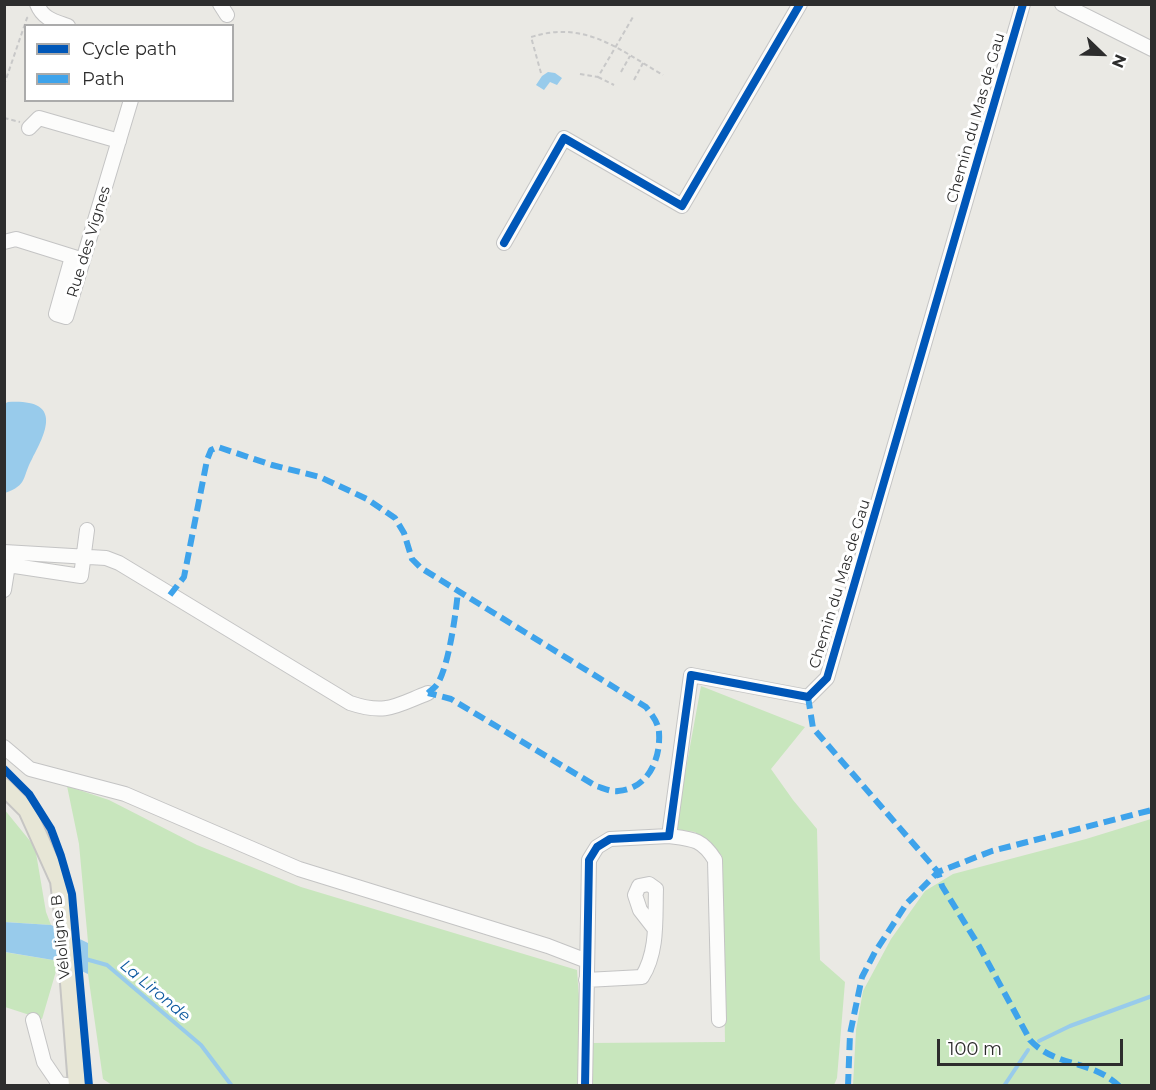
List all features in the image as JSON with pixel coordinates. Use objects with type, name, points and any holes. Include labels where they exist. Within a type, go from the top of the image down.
[{"type":"main road","points":[[4,787],[27,810],[59,881],[69,974],[75,1086]]},
{"type":"street","points":[[504,243],[564,138],[682,206],[800,4]]},
{"type":"street","name":"Chemin du Mas de Gau","points":[[669,836],[691,675],[808,696],[827,678],[1023,4]]},
{"type":"street","points":[[1062,4],[1152,49]]},
{"type":"street","points":[[38,7],[49,19],[63,24]]},
{"type":"street","name":"Rue des Vignes","points":[[4,242],[16,239],[78,259],[130,102]]},
{"type":"street","points":[[29,128],[39,118],[119,141]]},
{"type":"street","points":[[4,590],[8,565],[81,576],[87,530]]},
{"type":"street","points":[[4,552],[106,558],[119,563],[350,703],[370,710],[386,709],[428,693]]},
{"type":"street","points":[[4,747],[30,769],[125,794],[299,868],[548,946],[586,961]]},
{"type":"street","points":[[585,1086],[589,860],[597,848],[610,839],[669,836],[693,839],[707,848],[716,860],[719,1020]]},
{"type":"street","points":[[586,980],[642,977],[650,964],[654,949],[654,928]]},
{"type":"street","points":[[33,1020],[44,1062],[59,1084],[75,1086]]},
{"type":"path","points":[[25,24],[27,18],[38,7]]},
{"type":"path","points":[[598,77],[633,17]]},
{"type":"path","points":[[4,85],[24,27]]},
{"type":"path","points":[[542,73],[531,37],[558,31],[590,35],[663,75]]},
{"type":"path","points":[[621,72],[630,56]]},
{"type":"path","points":[[633,80],[643,63]]},
{"type":"path","points":[[580,74],[598,77],[614,85]]},
{"type":"green space","points":[[701,686],[805,727],[771,769],[817,829],[820,960],[845,982],[837,1078],[834,1085],[593,1085],[591,1082],[588,1043],[725,1042],[722,856],[695,832],[675,829]]},
{"type":"green space","points":[[67,786],[109,800],[197,845],[301,887],[577,970],[585,1085],[112,1085],[103,1079],[88,974],[88,942],[79,844]]},
{"type":"green space","points":[[4,809],[35,847],[46,912],[51,925],[5,922]]},
{"type":"green space","points":[[1151,819],[1151,1085],[853,1085],[856,1030],[863,991],[891,939],[925,891],[953,874],[1086,839]]},
{"type":"green space","points":[[4,952],[59,961],[42,1019],[5,1007]]},
{"type":"water","points":[[548,72],[555,73],[562,78],[557,85],[550,82],[544,90],[536,85]]},
{"type":"water","points":[[8,402],[36,405],[43,410],[46,426],[23,480],[18,487],[5,493],[4,404]]},
{"type":"water","points":[[4,922],[51,925],[88,943],[88,974],[59,961],[5,952]]},
{"type":"waterway","name":"La Lironde","points":[[82,958],[107,965],[201,1045],[232,1086]]},
{"type":"waterway","points":[[1039,1041],[1070,1026],[1152,996]]},
{"type":"waterway","points":[[1004,1086],[1028,1050]]},
{"type":"marked path","points":[[170,595],[184,577],[207,460],[211,450],[218,447],[272,465],[320,477],[367,499],[395,518],[404,533],[412,559],[421,568],[646,707],[658,728],[658,752],[645,779],[628,789],[610,790],[596,786],[451,699],[428,693]]},
{"type":"marked path","points":[[428,693],[438,683],[449,651],[458,591]]},
{"type":"marked path","points":[[808,697],[813,728],[938,872],[942,886],[979,946],[1030,1040],[1051,1055],[1097,1071],[1119,1086]]},
{"type":"marked path","points":[[848,1086],[850,1034],[862,977],[875,952],[907,903],[938,872],[992,851],[1152,810]]},
{"type":"cycle path","points":[[504,243],[564,138],[682,206],[800,4]]},
{"type":"cycle path","points":[[585,1086],[589,860],[597,847],[610,839],[669,836],[691,675],[808,697],[827,678],[1023,4]]},
{"type":"cycle path","name":"Véloligne B","points":[[4,769],[29,794],[51,829],[72,894],[89,1086]]}]
